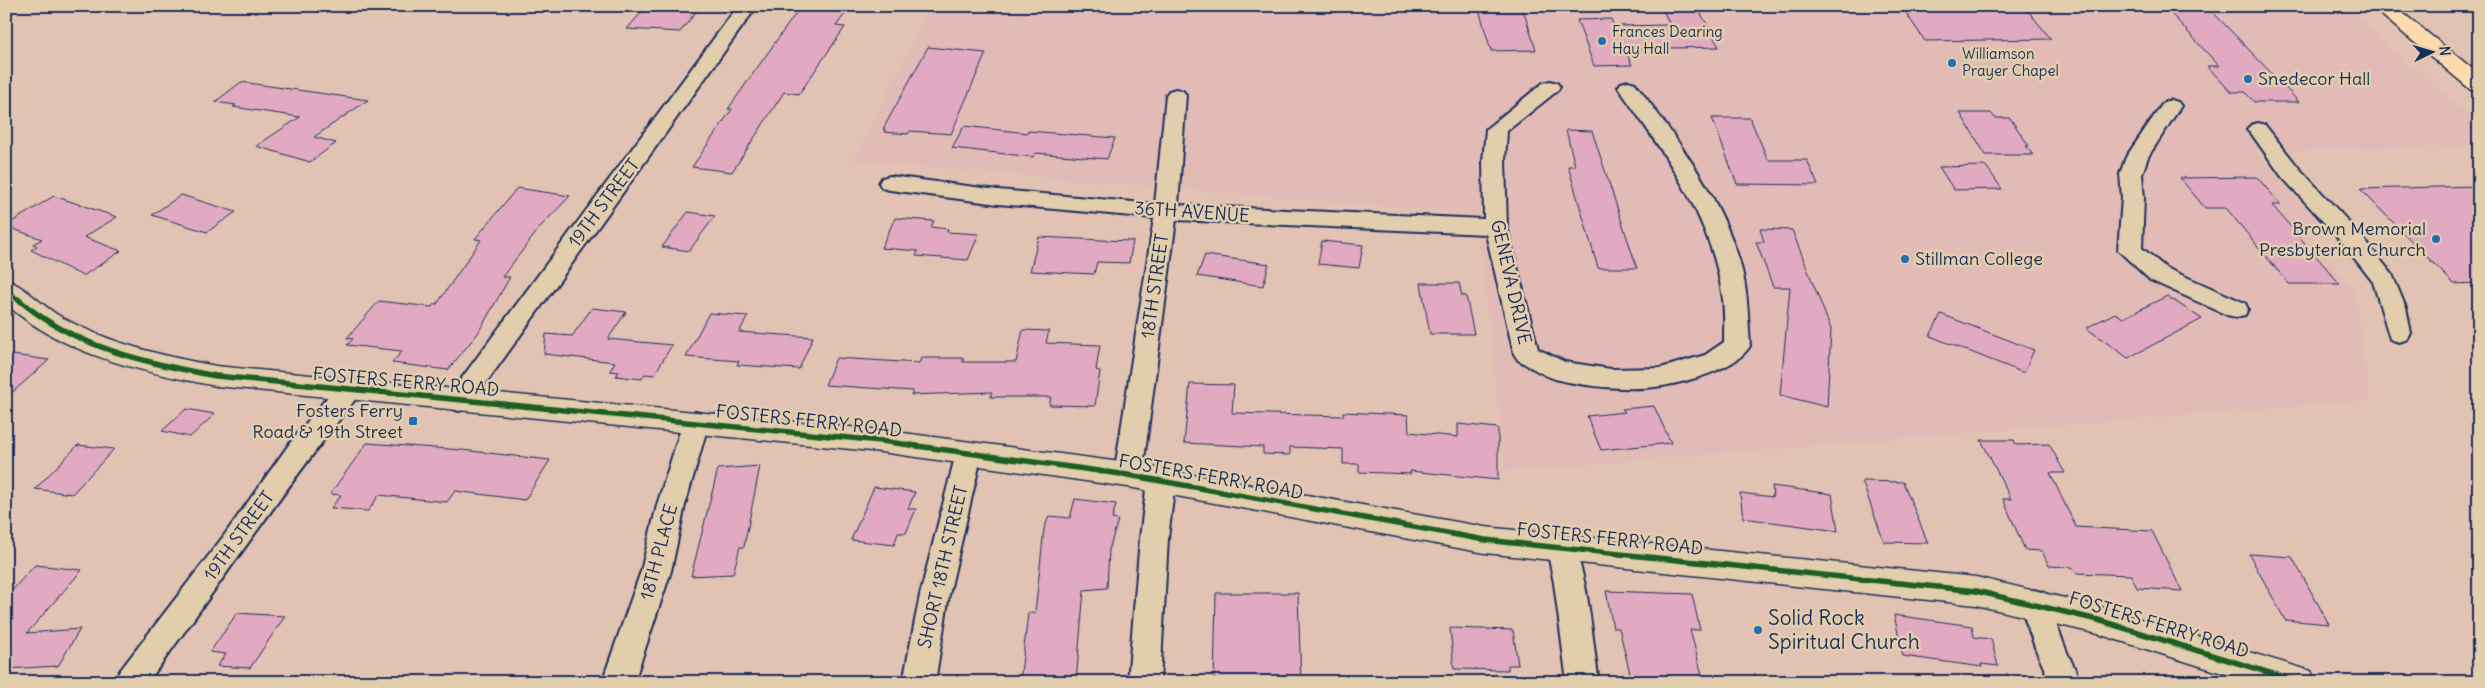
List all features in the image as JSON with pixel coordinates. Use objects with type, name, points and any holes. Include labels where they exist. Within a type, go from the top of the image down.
[{"type":"main road","points":[[2381,6],[2470,73],[2479,85]]},
{"type":"street","name":"19TH STREET","points":[[459,400],[748,6]]},
{"type":"street","name":"GENEVA DRIVE","points":[[1550,87],[1497,129],[1494,161],[1496,227],[1527,354],[1560,371],[1611,378],[1661,377],[1714,362],[1737,346],[1735,293],[1726,252],[1700,194],[1658,128],[1628,87]]},
{"type":"street","name":"18TH STREET","points":[[1128,475],[1166,212],[1176,95]]},
{"type":"street","points":[[2171,106],[2137,157],[2131,174],[2133,198],[2130,250],[2158,274],[2236,309]]},
{"type":"street","points":[[2258,129],[2290,172],[2349,236],[2384,280],[2394,308],[2399,332]]},
{"type":"street","name":"36TH AVENUE","points":[[890,183],[998,197],[1166,212],[1496,227]]},
{"type":"street","name":"FOSTERS FERRY ROAD","points":[[6,289],[40,316],[70,333],[139,360],[216,376],[696,422],[881,442],[1128,475],[1411,528],[1561,549],[1976,591],[2034,602],[2299,682]]},
{"type":"street","name":"19TH STREET","points":[[130,682],[233,545],[300,450],[348,390]]},
{"type":"street","name":"18TH PLACE","points":[[618,682],[656,571],[671,505],[696,422]]},
{"type":"street","name":"SHORT 18TH STREET","points":[[919,682],[935,587],[969,454]]},
{"type":"street","points":[[1144,682],[1154,538],[1162,482]]},
{"type":"street","points":[[1561,549],[1569,583],[1583,682]]},
{"type":"street","points":[[2034,602],[2051,650],[2066,682]]},
{"type":"shaded area","name":"Stillman College","points":[[931,6],[2345,6],[2479,125],[2479,145],[2253,152],[2327,229],[2302,230],[2354,289],[2370,400],[1505,471],[1477,214],[853,161]]},
{"type":"building","points":[[647,6],[701,6],[680,32],[627,29]]},
{"type":"building","points":[[801,6],[848,10],[836,26],[845,27],[799,94],[784,92],[732,172],[692,167],[732,109],[728,109]]},
{"type":"building","points":[[1478,6],[1522,6],[1536,50],[1491,51]]},
{"type":"building","name":"Frances Dearing Hay Hall","points":[[1661,6],[1697,6],[1719,47],[1625,49],[1632,65],[1594,66],[1577,20],[1611,19],[1614,26],[1670,25]]},
{"type":"building","points":[[1901,6],[2024,6],[2051,39],[1925,41]]},
{"type":"building","points":[[2164,6],[2207,6],[2299,102],[2254,102],[2245,92],[2231,92],[2207,66],[2219,66]]},
{"type":"building","points":[[928,47],[986,53],[951,134],[910,131],[908,134],[884,132],[885,129],[883,129]]},
{"type":"building","points":[[241,82],[368,100],[314,137],[336,143],[310,162],[256,146],[300,117],[233,107],[236,105],[215,102]]},
{"type":"building","points":[[1960,113],[1991,113],[1995,118],[2010,118],[2033,155],[1986,155]]},
{"type":"building","points":[[1712,118],[1750,118],[1768,160],[1807,160],[1818,185],[1737,184]]},
{"type":"building","points":[[964,126],[1028,133],[1028,131],[1115,138],[1107,159],[1036,153],[1033,157],[952,148]]},
{"type":"building","points":[[1566,130],[1592,131],[1637,268],[1598,268],[1568,166],[1575,166]]},
{"type":"building","points":[[1986,166],[2002,189],[1954,190],[1939,167]]},
{"type":"building","points":[[2257,177],[2281,205],[2272,205],[2340,284],[2289,284],[2226,208],[2205,208],[2180,178]]},
{"type":"building","name":"Brown Memorial Presbyterian Church","points":[[2479,186],[2479,283],[2454,284],[2360,189]]},
{"type":"building","points":[[517,188],[570,196],[542,225],[502,277],[510,277],[478,333],[448,370],[392,363],[402,351],[347,345],[353,339],[347,338],[379,301],[432,307],[434,304],[437,304],[481,240],[475,239]]},
{"type":"building","points":[[181,195],[236,212],[207,232],[152,215]]},
{"type":"building","points":[[54,196],[117,217],[84,237],[121,251],[83,276],[31,250],[37,246],[33,244],[42,239],[7,227],[13,223],[10,223]]},
{"type":"building","points":[[688,212],[715,216],[689,251],[662,247]]},
{"type":"building","points":[[895,218],[934,221],[931,227],[948,229],[947,232],[979,234],[968,260],[916,256],[918,251],[881,248]]},
{"type":"building","points":[[1760,229],[1792,230],[1831,329],[1827,407],[1780,395],[1790,287],[1773,287],[1756,242],[1764,242]]},
{"type":"building","points":[[1039,237],[1133,241],[1129,263],[1097,262],[1094,274],[1030,271]]},
{"type":"building","points":[[1322,241],[1363,245],[1359,268],[1318,264]]},
{"type":"building","points":[[1205,255],[1269,264],[1263,286],[1197,276]]},
{"type":"building","points":[[1421,283],[1459,283],[1462,296],[1466,296],[1474,334],[1430,334]]},
{"type":"building","points":[[2167,296],[2202,319],[2128,358],[2086,328],[2115,313],[2123,318]]},
{"type":"building","points":[[592,308],[626,312],[608,339],[672,345],[654,375],[645,374],[642,379],[616,376],[619,372],[610,371],[615,362],[544,354],[546,334],[572,336]]},
{"type":"building","points":[[709,313],[748,316],[739,332],[813,337],[799,369],[737,365],[739,361],[686,357]]},
{"type":"building","points":[[1941,314],[2034,350],[2024,373],[1930,336]]},
{"type":"building","points":[[1023,330],[1049,331],[1046,343],[1100,345],[1096,370],[1100,371],[1095,406],[1049,405],[1051,397],[991,397],[992,392],[911,395],[913,391],[825,385],[836,358],[919,363],[921,358],[963,358],[963,362],[1016,362]]},
{"type":"building","points":[[6,354],[49,360],[6,398]]},
{"type":"building","points":[[1190,384],[1234,385],[1232,413],[1343,416],[1343,412],[1408,415],[1409,432],[1458,437],[1458,424],[1498,428],[1498,480],[1410,471],[1411,474],[1359,472],[1359,464],[1343,464],[1343,449],[1290,447],[1290,455],[1263,454],[1263,447],[1184,443]]},
{"type":"building","points":[[1654,406],[1671,443],[1601,450],[1587,416],[1625,412],[1622,409]]},
{"type":"building","points":[[186,409],[215,414],[190,437],[162,431]]},
{"type":"building","points":[[1981,440],[2014,440],[2016,445],[2049,444],[2065,473],[2050,473],[2076,527],[2152,531],[2182,591],[2137,588],[2131,575],[2076,573],[2072,567],[2049,566],[2042,551],[2025,550],[2003,499],[2011,499]]},
{"type":"building","points":[[367,443],[462,450],[550,460],[525,500],[455,491],[447,502],[379,495],[368,511],[331,508],[341,495],[330,494]]},
{"type":"building","points":[[78,445],[114,449],[72,494],[35,489]]},
{"type":"building","points":[[760,466],[744,547],[740,547],[733,574],[691,576],[718,469]]},
{"type":"building","points":[[1862,481],[1903,482],[1928,543],[1884,542]]},
{"type":"building","points":[[1772,486],[1832,494],[1838,531],[1743,518],[1740,493],[1773,497]]},
{"type":"building","points":[[874,487],[915,492],[908,509],[916,509],[906,533],[898,533],[894,545],[851,540]]},
{"type":"building","points":[[1075,499],[1116,504],[1112,519],[1118,520],[1109,550],[1107,588],[1084,590],[1076,682],[1020,682],[1028,613],[1035,613],[1044,529],[1049,516],[1070,518]]},
{"type":"building","points":[[2249,554],[2292,557],[2329,624],[2285,620]]},
{"type":"building","points":[[35,565],[82,570],[27,633],[80,629],[58,666],[6,669],[6,597]]},
{"type":"building","points":[[1606,591],[1692,594],[1700,630],[1690,630],[1704,682],[1632,682],[1619,628],[1613,628]]},
{"type":"building","points":[[1216,593],[1298,593],[1301,682],[1214,682]]},
{"type":"building","points":[[237,613],[285,616],[250,668],[217,666],[226,654],[210,652]]},
{"type":"building","points":[[1894,615],[1972,626],[1974,637],[1991,639],[1998,666],[1981,664],[1982,667],[1903,656]]},
{"type":"building","points":[[1450,628],[1513,630],[1518,665],[1508,665],[1508,670],[1454,669]]},
{"type":"cycle path","points":[[6,289],[28,308],[52,324],[104,348],[160,365],[216,376],[881,441],[1128,475],[1485,540],[1976,591],[2098,620],[2299,682]]},
{"type":"place","name":"Frances Dearing Hay Hall","points":[[1602,41]]},
{"type":"place","name":"Williamson Prayer Chapel","points":[[1952,63]]},
{"type":"place","name":"Snedecor Hall","points":[[2248,79]]},
{"type":"place","name":"Brown Memorial Presbyterian Church","points":[[2436,239]]},
{"type":"place","name":"Stillman College","points":[[1905,259]]},
{"type":"place","name":"Fosters Ferry Road & 19th Street","points":[[413,421]]},
{"type":"place","name":"Solid Rock Spiritual Church","points":[[1758,630]]}]
